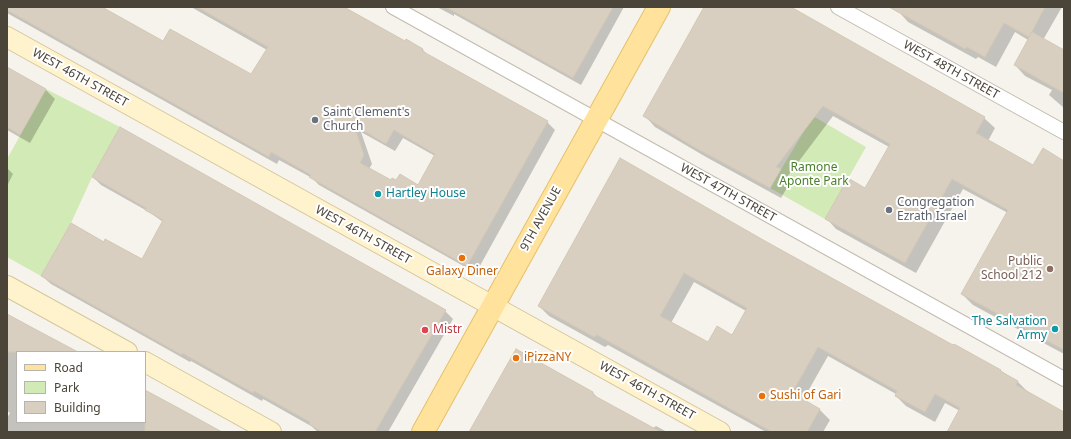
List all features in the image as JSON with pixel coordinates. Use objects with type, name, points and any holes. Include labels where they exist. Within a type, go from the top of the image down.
[{"type":"main road","name":"9TH AVENUE","points":[[423,432],[659,7]]},
{"type":"main road","name":"WEST 46TH STREET","points":[[7,37],[720,432]]},
{"type":"main road","points":[[7,286],[125,351]]},
{"type":"main road","points":[[146,363],[271,432]]},
{"type":"street","name":"WEST 47TH STREET","points":[[393,7],[1064,379]]},
{"type":"street","name":"WEST 48TH STREET","points":[[838,7],[1064,132]]},
{"type":"green space","points":[[46,89],[120,127],[92,177],[71,223],[41,276],[7,257],[7,159]]},
{"type":"green space","name":"Ramone Aponte Park","points":[[813,116],[866,147],[825,219],[770,188]]},
{"type":"building","points":[[7,7],[102,7],[163,41],[170,29],[251,74],[268,47],[197,7],[344,7],[405,41],[406,39],[423,49],[422,51],[548,121],[467,266],[309,177],[311,175],[271,152],[269,157],[7,10]],"holes":[[[354,125],[386,144],[394,130],[435,154],[418,185],[400,174],[396,180],[392,178],[391,180],[360,163],[364,155]]]},
{"type":"building","points":[[446,7],[613,7],[573,78]]},
{"type":"building","points":[[704,7],[791,7],[985,117],[976,133],[1033,165],[1043,148],[1064,161],[1064,350],[961,294],[1008,210],[952,179],[905,263],[825,219],[848,178],[865,188],[890,144],[823,106],[776,167],[781,169],[770,188],[694,147],[643,116]]},
{"type":"building","points":[[889,7],[1045,7],[1029,37],[1004,23],[985,57],[967,47],[965,49]]},
{"type":"building","points":[[1032,32],[1064,50],[1064,93],[1014,65]]},
{"type":"building","points":[[7,67],[46,89],[20,135],[7,127]]},
{"type":"building","points":[[120,127],[446,310],[375,432],[322,432],[309,424],[310,422],[254,391],[253,393],[182,353],[182,355],[41,276],[71,223],[104,242],[105,239],[142,259],[163,220],[145,210],[146,208],[92,177]]},
{"type":"building","points":[[620,158],[765,241],[1001,370],[1000,371],[1018,381],[1016,385],[1064,412],[1064,432],[947,432],[960,408],[935,394],[925,412],[895,396],[897,391],[818,347],[792,393],[820,409],[807,432],[772,432],[597,335],[594,337],[538,306]],"holes":[[[684,273],[747,308],[732,335],[717,326],[708,342],[660,316]]]},
{"type":"building","points":[[7,314],[76,351],[16,351],[7,352]]},
{"type":"building","points":[[516,349],[593,392],[593,395],[661,432],[469,432]]},
{"type":"building","points":[[146,391],[222,432],[145,432]]},
{"type":"place","name":"Saint Clement's Church","points":[[315,120]]},
{"type":"place","name":"Hartley House","points":[[378,194]]},
{"type":"place","name":"Congregation Ezrath Israel","points":[[889,210]]},
{"type":"place","name":"Galaxy Diner","points":[[462,258]]},
{"type":"place","name":"Public School 212","points":[[1050,269]]},
{"type":"place","name":"The Salvation Army","points":[[1055,329]]},
{"type":"place","name":"Mistr","points":[[425,330]]},
{"type":"place","name":"iPizzaNY","points":[[516,358]]},
{"type":"place","name":"Sushi of Gari","points":[[762,396]]}]
